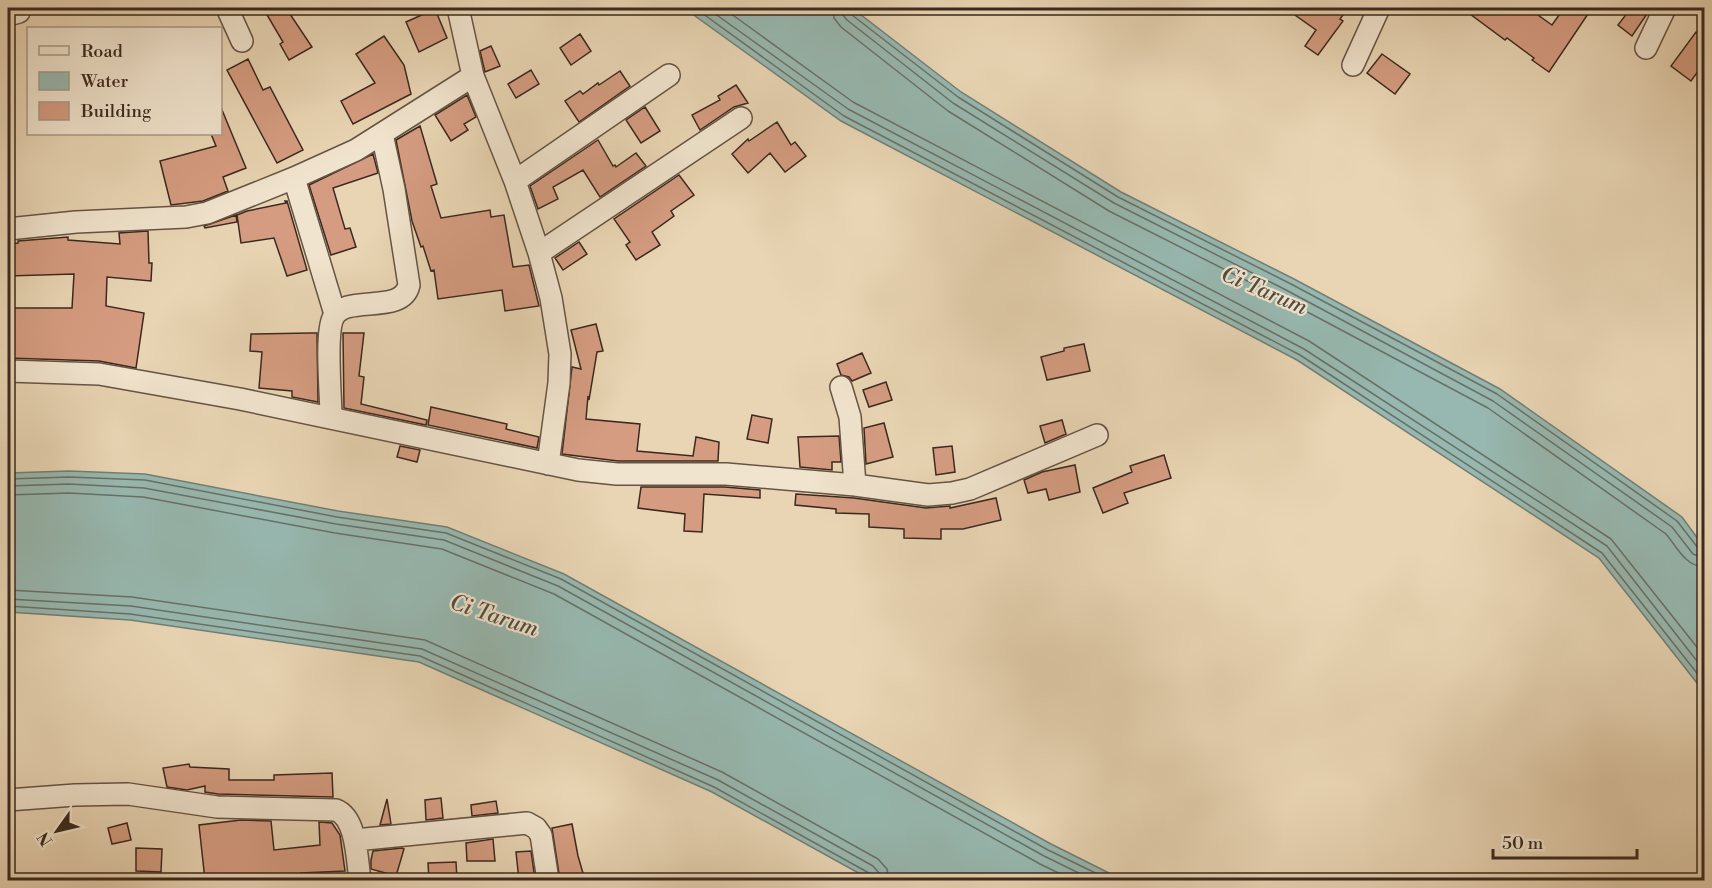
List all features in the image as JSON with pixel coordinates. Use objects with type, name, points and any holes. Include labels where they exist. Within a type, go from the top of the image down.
[{"type":"street","points":[[227,8],[242,40]]},
{"type":"street","points":[[458,8],[473,76],[515,181],[551,298],[560,354],[559,383],[548,464]]},
{"type":"street","points":[[1353,65],[1379,8]]},
{"type":"street","points":[[1646,48],[1665,8]]},
{"type":"street","points":[[515,181],[669,75]]},
{"type":"street","points":[[8,229],[76,222],[186,217],[224,207],[356,150],[473,76]]},
{"type":"street","points":[[539,253],[741,118]]},
{"type":"street","points":[[331,417],[329,340],[335,314],[349,308],[398,300],[408,292],[409,285],[394,189],[382,134]]},
{"type":"street","points":[[294,178],[335,314]]},
{"type":"street","points":[[8,370],[99,374],[331,417],[578,470],[617,474],[726,474],[855,485],[928,495],[952,493],[1002,476],[1096,435]]},
{"type":"street","points":[[841,387],[850,417],[855,485]]},
{"type":"street","points":[[8,800],[128,794],[217,807],[336,810],[344,813],[350,822],[355,840],[360,880]]},
{"type":"street","points":[[355,840],[527,823],[536,828],[540,835],[548,880]]},
{"type":"water","name":"Ci Tarum","points":[[684,8],[852,8],[961,92],[1121,192],[1294,279],[1500,389],[1682,517],[1704,547],[1704,692],[1599,558],[1297,360],[841,121]]},
{"type":"water","name":"Ci Tarum","points":[[69,471],[145,474],[338,511],[447,527],[564,574],[1051,844],[1123,880],[871,880],[712,792],[419,662],[130,620],[8,612],[8,473]]},
{"type":"building","points":[[263,8],[286,8],[312,47],[289,60],[280,44],[283,42]]},
{"type":"building","points":[[1285,8],[1348,8],[1340,19],[1343,21],[1318,55],[1305,46],[1316,30]]},
{"type":"building","points":[[1462,8],[1528,8],[1552,25],[1564,8],[1592,8],[1549,72],[1507,38],[1505,40]]},
{"type":"building","points":[[1631,8],[1651,8],[1632,36],[1618,25]]},
{"type":"building","points":[[435,9],[447,38],[419,52],[406,22]]},
{"type":"building","points":[[1696,32],[1704,38],[1704,63],[1691,81],[1671,66]]},
{"type":"building","points":[[580,34],[591,51],[571,65],[560,48]]},
{"type":"building","points":[[384,36],[404,65],[411,94],[353,124],[341,101],[375,83],[356,54]]},
{"type":"building","points":[[491,46],[500,66],[485,72],[480,51]]},
{"type":"building","points":[[1382,54],[1410,74],[1395,94],[1367,73]]},
{"type":"building","points":[[248,59],[263,90],[270,87],[303,150],[277,163],[227,70]]},
{"type":"building","points":[[531,70],[539,84],[516,98],[508,84]]},
{"type":"building","points":[[620,71],[630,86],[579,122],[565,101],[580,91],[583,94]]},
{"type":"building","points":[[736,85],[748,103],[734,107],[700,130],[692,115],[720,100],[718,96]]},
{"type":"building","points":[[467,95],[476,117],[464,124],[468,130],[451,141],[435,115]]},
{"type":"building","points":[[645,107],[660,131],[641,143],[626,120]]},
{"type":"building","points":[[222,110],[246,168],[223,177],[228,191],[203,201],[171,205],[160,161],[216,146],[211,135],[222,135]]},
{"type":"building","points":[[777,122],[791,145],[795,142],[806,156],[785,172],[770,153],[748,173],[732,154],[748,139],[749,141]]},
{"type":"building","points":[[420,126],[437,184],[431,186],[441,218],[490,210],[491,217],[504,215],[513,267],[529,265],[539,306],[505,311],[502,290],[438,299],[434,270],[431,271],[412,221],[396,140]]},
{"type":"building","points":[[598,140],[613,166],[616,167],[636,153],[646,166],[600,197],[583,170],[553,187],[558,199],[538,209],[530,186]]},
{"type":"building","points":[[373,154],[378,173],[333,188],[345,229],[350,228],[356,247],[331,255],[309,185]]},
{"type":"building","points":[[679,175],[694,195],[671,211],[674,216],[652,232],[660,245],[636,260],[626,245],[630,242],[614,219]]},
{"type":"building","points":[[287,201],[307,270],[287,276],[274,238],[241,243],[237,215],[286,203]]},
{"type":"building","points":[[236,215],[237,222],[205,228],[204,226]]},
{"type":"building","points":[[148,231],[149,263],[152,263],[151,281],[107,277],[106,306],[144,313],[136,368],[99,361],[8,358],[8,308],[72,308],[74,274],[8,276],[8,244],[18,243],[18,241],[68,237],[68,240],[120,244],[119,233]]},
{"type":"building","points":[[579,242],[587,254],[563,270],[555,258]]},
{"type":"building","points":[[596,324],[603,351],[597,352],[586,419],[640,424],[637,451],[693,456],[696,437],[719,442],[718,461],[618,461],[562,454],[572,367],[581,369],[571,330]]},
{"type":"building","points":[[317,333],[318,402],[292,397],[292,391],[259,388],[262,352],[250,351],[251,334]]},
{"type":"building","points":[[343,333],[364,333],[359,376],[364,377],[361,404],[427,420],[426,425],[344,408]]},
{"type":"building","points":[[1084,344],[1090,371],[1047,380],[1041,357],[1064,351],[1064,348]]},
{"type":"building","points":[[862,353],[871,373],[852,381],[849,377],[841,375],[837,364]]},
{"type":"building","points":[[886,382],[892,400],[869,407],[863,390]]},
{"type":"building","points":[[431,407],[507,424],[506,429],[539,437],[537,448],[428,425]]},
{"type":"building","points":[[752,415],[772,419],[768,443],[747,439]]},
{"type":"building","points":[[1062,420],[1066,434],[1045,443],[1040,426]]},
{"type":"building","points":[[884,423],[893,457],[866,464],[864,428]]},
{"type":"building","points":[[839,436],[841,462],[832,462],[832,470],[800,467],[798,437]]},
{"type":"building","points":[[400,446],[420,450],[417,462],[397,457]]},
{"type":"building","points":[[952,446],[955,472],[936,475],[933,448]]},
{"type":"building","points":[[1164,455],[1171,478],[1124,493],[1128,503],[1103,513],[1093,488],[1132,472],[1130,466]]},
{"type":"building","points":[[1075,465],[1080,492],[1049,500],[1046,489],[1028,493],[1024,480],[1042,472]]},
{"type":"building","points":[[641,487],[725,487],[760,490],[760,498],[704,494],[702,532],[684,531],[685,514],[638,508]]},
{"type":"building","points":[[796,494],[854,498],[926,508],[950,506],[950,508],[996,498],[1001,520],[963,529],[941,529],[941,539],[904,538],[904,529],[869,527],[869,514],[836,513],[836,509],[795,505]]},
{"type":"building","points":[[189,764],[190,767],[229,769],[229,780],[274,780],[274,775],[332,773],[333,797],[218,794],[205,792],[205,786],[187,790],[167,787],[163,768]]},
{"type":"building","points":[[441,798],[443,818],[426,820],[425,800]]},
{"type":"building","points":[[387,799],[391,824],[380,825]]},
{"type":"building","points":[[496,801],[498,813],[472,816],[471,805]]},
{"type":"building","points":[[241,820],[271,821],[274,850],[320,845],[319,822],[332,823],[340,835],[345,871],[301,873],[302,880],[205,880],[199,825]]},
{"type":"building","points":[[127,823],[131,840],[112,844],[108,828]]},
{"type":"building","points":[[572,824],[585,880],[560,880],[552,828]]},
{"type":"building","points":[[493,839],[495,861],[467,861],[466,843]]},
{"type":"building","points":[[136,848],[162,849],[161,872],[136,871]]},
{"type":"building","points":[[404,849],[396,876],[371,869],[373,851]]},
{"type":"building","points":[[531,851],[535,880],[519,880],[516,852]]},
{"type":"building","points":[[456,862],[457,880],[429,880],[428,863]]}]
